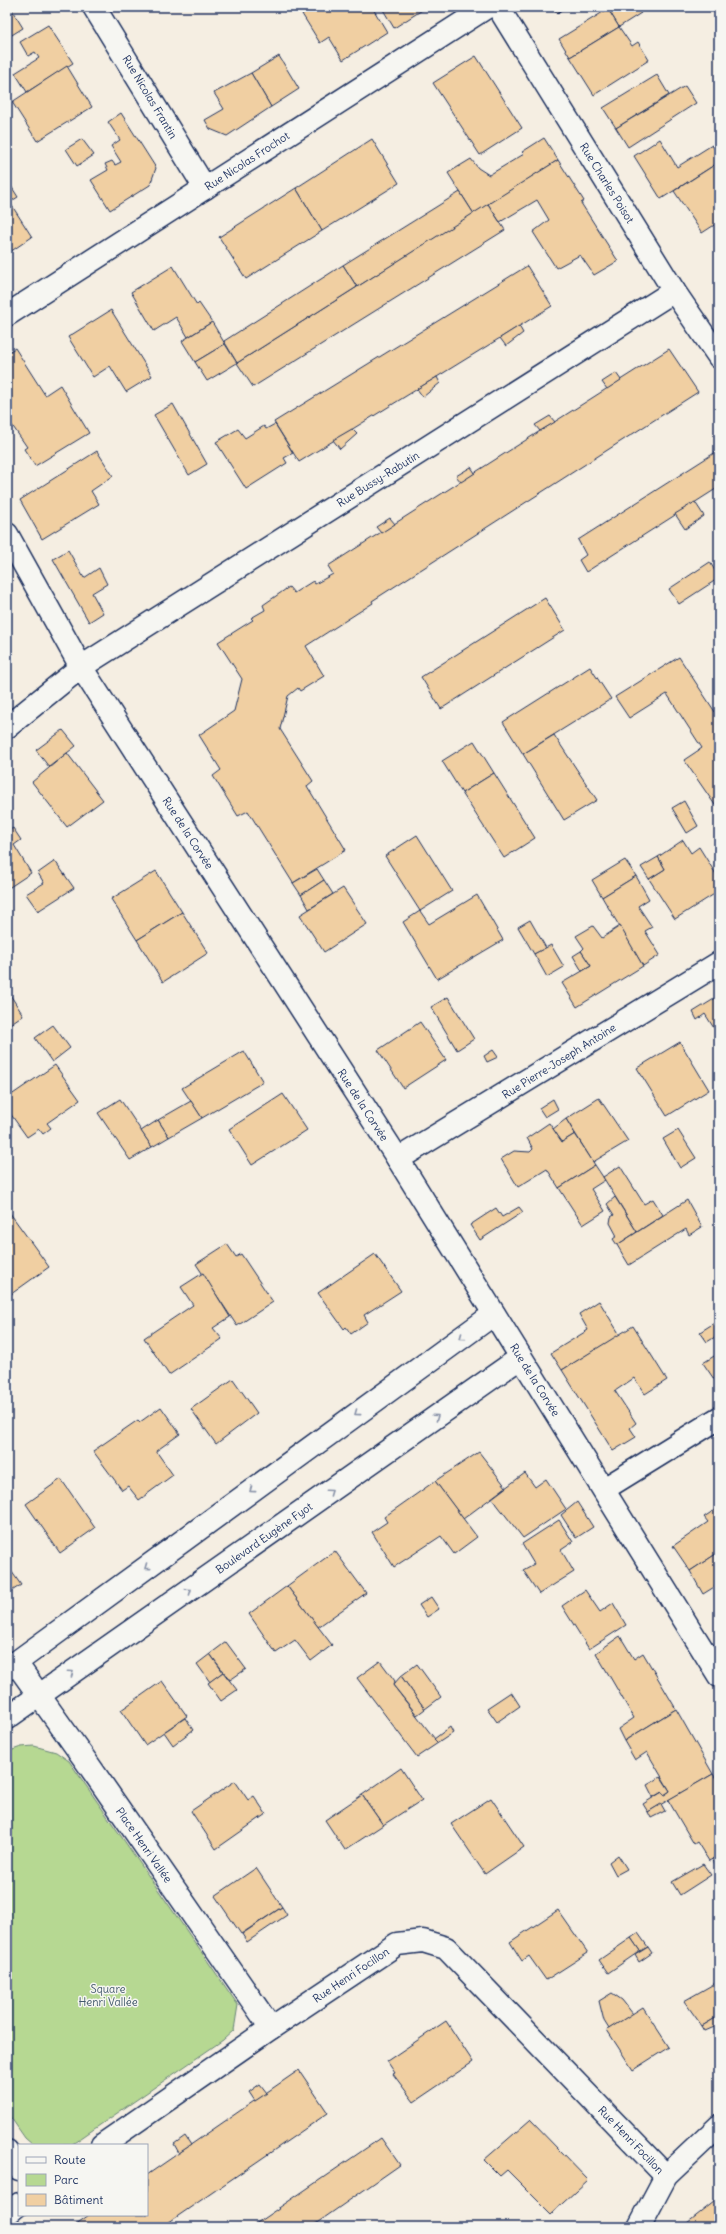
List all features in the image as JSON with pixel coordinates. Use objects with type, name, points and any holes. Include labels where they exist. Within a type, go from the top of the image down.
[{"type":"street","name":"Rue Nicolas Frantin","points":[[94,7],[205,188]]},
{"type":"street","name":"Rue Nicolas Frochot","points":[[7,315],[487,7]]},
{"type":"street","name":"Rue Charles Poisot","points":[[498,7],[674,291],[719,357]]},
{"type":"street","name":"Rue Bussy-Rabutin","points":[[7,727],[81,667],[674,291]]},
{"type":"street","name":"Rue de la Corvée","points":[[7,534],[81,667],[398,1159],[520,1358],[604,1489],[719,1676]]},
{"type":"street","name":"Rue Pierre-Joseph Antoine","points":[[398,1159],[719,963]]},
{"type":"street","points":[[11,1666],[494,1314]]},
{"type":"street","name":"Boulevard Eugène Fyot","points":[[7,1718],[520,1358]]},
{"type":"street","points":[[604,1489],[719,1418]]},
{"type":"street","name":"Place Henri Vallée","points":[[11,1666],[39,1696],[270,2028]]},
{"type":"street","name":"Rue Henri Focillon","points":[[103,2144],[270,2028],[397,1944],[423,1941],[446,1948],[666,2176]]},
{"type":"street","points":[[639,2227],[666,2176],[719,2126]]},
{"type":"street","points":[[7,2151],[18,2168]]},
{"type":"street","points":[[7,2214],[18,2205]]},
{"type":"green space","name":"Square Henri Vallée","points":[[34,1746],[56,1752],[69,1761],[238,2005],[234,2030],[223,2040],[72,2144],[32,2144],[25,2138],[7,2112],[7,1752],[21,1747]]},
{"type":"building","points":[[7,7],[10,7],[23,28],[7,38]]},
{"type":"building","points":[[313,7],[372,7],[387,32],[343,60],[329,37],[320,43],[302,14]]},
{"type":"building","points":[[427,7],[394,28],[382,8]]},
{"type":"building","points":[[553,7],[567,7],[557,13]]},
{"type":"building","points":[[611,7],[637,7],[641,13],[619,27],[608,9]]},
{"type":"building","points":[[608,9],[619,27],[570,57],[559,39]]},
{"type":"building","points":[[48,25],[73,63],[27,92],[15,73],[39,58],[35,52],[28,56],[20,42]]},
{"type":"building","points":[[619,27],[632,46],[638,42],[649,60],[594,95],[570,57]]},
{"type":"building","points":[[279,56],[299,89],[271,107],[251,73]]},
{"type":"building","points":[[476,56],[522,128],[480,155],[433,83]]},
{"type":"building","points":[[67,66],[92,107],[37,141],[12,102]]},
{"type":"building","points":[[251,73],[271,107],[227,136],[210,129],[205,120],[224,109],[214,93]]},
{"type":"building","points":[[657,75],[669,95],[616,128],[603,108]]},
{"type":"building","points":[[685,86],[696,103],[628,147],[616,128]]},
{"type":"building","points":[[121,113],[156,168],[150,185],[110,210],[91,180],[108,170],[105,164],[112,161],[115,165],[121,162],[111,146],[120,140],[108,122]]},
{"type":"building","points":[[544,138],[558,160],[474,214],[448,173],[471,159],[478,168],[489,175],[524,154],[522,152]]},
{"type":"building","points":[[82,139],[94,155],[77,166],[66,149]]},
{"type":"building","points":[[372,139],[399,183],[322,231],[296,188]]},
{"type":"building","points":[[660,139],[677,167],[712,145],[719,156],[719,162],[661,199],[634,156]]},
{"type":"building","points":[[558,160],[584,201],[581,203],[618,261],[594,275],[580,255],[556,268],[533,232],[549,220],[537,200],[500,222],[488,204]]},
{"type":"building","points":[[719,162],[719,222],[702,233],[674,191]]},
{"type":"building","points":[[11,186],[18,197],[10,202],[7,198],[7,188]]},
{"type":"building","points":[[296,188],[322,231],[246,279],[219,237]]},
{"type":"building","points":[[460,192],[474,214],[357,287],[343,265]]},
{"type":"building","points":[[7,198],[32,237],[7,254]]},
{"type":"building","points":[[488,204],[505,230],[253,387],[237,363]]},
{"type":"building","points":[[343,265],[357,287],[237,363],[224,341]]},
{"type":"building","points":[[173,266],[197,305],[199,303],[212,322],[188,337],[176,317],[154,331],[131,292]]},
{"type":"building","points":[[527,266],[552,306],[299,462],[274,422]]},
{"type":"building","points":[[111,310],[152,376],[126,392],[110,366],[93,377],[68,337]]},
{"type":"building","points":[[212,322],[225,344],[195,362],[182,341]]},
{"type":"building","points":[[519,326],[523,333],[506,346],[500,338]]},
{"type":"building","points":[[225,344],[237,363],[207,381],[195,362]]},
{"type":"building","points":[[15,348],[45,395],[60,385],[89,433],[35,466],[24,449],[27,447],[7,418],[7,353]]},
{"type":"building","points":[[669,349],[698,392],[372,601],[373,603],[306,646],[324,676],[300,691],[298,688],[288,696],[280,729],[313,781],[307,786],[346,850],[293,883],[248,811],[238,816],[213,776],[221,770],[199,735],[234,711],[242,679],[218,642],[253,620],[251,618],[265,610],[263,605],[289,587],[294,593],[313,581],[315,584],[333,574],[328,566]]},
{"type":"building","points":[[616,373],[621,380],[607,389],[602,382]]},
{"type":"building","points":[[437,377],[440,383],[423,397],[417,389]]},
{"type":"building","points":[[173,404],[207,464],[189,475],[154,415]]},
{"type":"building","points":[[550,416],[555,422],[540,431],[535,425]]},
{"type":"building","points":[[275,424],[293,453],[284,458],[287,463],[246,489],[216,442],[238,429],[245,438],[264,426],[266,429]]},
{"type":"building","points":[[352,429],[357,434],[340,449],[333,440]]},
{"type":"building","points":[[719,450],[719,487],[586,572],[579,560],[586,555],[578,540]]},
{"type":"building","points":[[97,451],[113,476],[91,491],[99,504],[42,539],[20,500]]},
{"type":"building","points":[[471,467],[475,473],[461,482],[456,476]]},
{"type":"building","points":[[695,502],[704,516],[685,529],[675,514]]},
{"type":"building","points":[[390,518],[395,524],[381,533],[376,527]]},
{"type":"building","points":[[68,550],[84,578],[99,568],[107,584],[92,593],[103,613],[89,622],[53,559]]},
{"type":"building","points":[[710,562],[719,578],[679,604],[669,589]]},
{"type":"building","points":[[545,598],[565,630],[441,709],[421,677]]},
{"type":"building","points":[[679,657],[719,718],[719,802],[715,805],[684,760],[702,748],[667,694],[629,718],[615,697]]},
{"type":"building","points":[[590,667],[611,699],[523,754],[503,722]]},
{"type":"building","points":[[63,730],[76,746],[49,767],[36,750]]},
{"type":"building","points":[[554,735],[597,800],[564,820],[523,754]]},
{"type":"building","points":[[474,741],[494,773],[462,793],[442,761]]},
{"type":"building","points":[[67,753],[103,800],[67,827],[32,782]]},
{"type":"building","points":[[494,773],[535,838],[504,858],[462,793]]},
{"type":"building","points":[[684,801],[698,826],[687,833],[672,808]]},
{"type":"building","points":[[13,828],[21,840],[14,845],[31,873],[7,889],[7,832]]},
{"type":"building","points":[[417,835],[452,891],[420,911],[385,856]]},
{"type":"building","points":[[683,840],[691,853],[699,847],[719,879],[719,891],[675,919],[649,879],[665,869],[658,857]]},
{"type":"building","points":[[658,857],[665,869],[649,879],[641,867]]},
{"type":"building","points":[[625,860],[636,876],[602,897],[592,880]]},
{"type":"building","points":[[55,861],[74,888],[38,911],[26,894],[44,883],[38,873]]},
{"type":"building","points":[[317,869],[324,880],[301,895],[293,883]]},
{"type":"building","points":[[156,871],[182,912],[137,940],[111,899]]},
{"type":"building","points":[[636,876],[649,899],[638,906],[652,927],[645,931],[660,955],[643,966],[602,897]]},
{"type":"building","points":[[324,880],[333,894],[309,909],[301,895]]},
{"type":"building","points":[[343,888],[367,924],[324,952],[300,915]]},
{"type":"building","points":[[477,895],[503,940],[437,979],[403,922],[420,911],[429,924]]},
{"type":"building","points":[[182,912],[208,953],[163,982],[137,940]]},
{"type":"building","points":[[530,920],[546,948],[534,954],[518,927]]},
{"type":"building","points":[[593,926],[602,938],[620,926],[643,966],[577,1007],[562,983],[591,966],[581,951],[584,948],[576,936]]},
{"type":"building","points":[[551,945],[564,967],[547,977],[534,954]]},
{"type":"building","points":[[581,951],[591,966],[582,971],[573,956]]},
{"type":"building","points":[[7,990],[23,1015],[7,1026]]},
{"type":"building","points":[[719,996],[719,1036],[705,1014],[697,1020],[693,1012]]},
{"type":"building","points":[[448,997],[474,1039],[457,1050],[431,1007]]},
{"type":"building","points":[[420,1022],[446,1060],[403,1088],[378,1050]]},
{"type":"building","points":[[53,1025],[70,1048],[52,1062],[35,1038]]},
{"type":"building","points":[[680,1042],[709,1090],[667,1116],[637,1068]]},
{"type":"building","points":[[493,1050],[498,1057],[487,1062],[484,1056]]},
{"type":"building","points":[[244,1051],[263,1082],[202,1118],[182,1088]]},
{"type":"building","points":[[55,1065],[80,1100],[47,1123],[51,1128],[43,1134],[39,1129],[27,1137],[7,1109],[7,1098]]},
{"type":"building","points":[[283,1094],[307,1130],[252,1165],[229,1129]]},
{"type":"building","points":[[599,1098],[628,1141],[593,1162],[566,1119]]},
{"type":"building","points":[[120,1099],[152,1147],[130,1160],[98,1113]]},
{"type":"building","points":[[553,1099],[558,1109],[545,1117],[539,1108]]},
{"type":"building","points":[[191,1101],[202,1118],[169,1137],[158,1120]]},
{"type":"building","points":[[566,1119],[575,1134],[562,1142],[553,1129]]},
{"type":"building","points":[[158,1120],[169,1137],[152,1147],[141,1131]]},
{"type":"building","points":[[549,1123],[562,1142],[575,1134],[595,1165],[559,1188],[547,1169],[518,1187],[501,1159],[514,1151],[530,1152],[533,1149],[527,1138]]},
{"type":"building","points":[[678,1130],[696,1158],[680,1168],[663,1139]]},
{"type":"building","points":[[595,1165],[605,1180],[591,1189],[605,1211],[583,1225],[559,1188]]},
{"type":"building","points":[[620,1166],[644,1204],[653,1199],[663,1215],[637,1232],[603,1177]]},
{"type":"building","points":[[615,1197],[637,1232],[617,1245],[613,1239],[617,1236],[610,1223],[611,1217],[614,1215],[607,1204]]},
{"type":"building","points":[[687,1200],[702,1227],[689,1235],[686,1229],[629,1265],[617,1245]]},
{"type":"building","points":[[519,1207],[523,1212],[480,1240],[470,1225],[496,1208],[502,1217]]},
{"type":"building","points":[[7,1209],[49,1267],[7,1297]]},
{"type":"building","points":[[227,1244],[236,1257],[241,1254],[273,1302],[237,1326],[196,1264]]},
{"type":"building","points":[[375,1254],[401,1291],[364,1315],[368,1322],[351,1334],[346,1327],[344,1329],[318,1293]]},
{"type":"building","points":[[203,1273],[230,1317],[213,1328],[222,1339],[169,1375],[144,1338],[193,1305],[181,1287]]},
{"type":"building","points":[[599,1301],[620,1335],[562,1370],[551,1353],[588,1330],[579,1314]]},
{"type":"building","points":[[719,1320],[719,1343],[715,1337],[707,1342],[700,1332]]},
{"type":"building","points":[[633,1326],[667,1380],[645,1394],[634,1378],[615,1391],[636,1423],[630,1428],[636,1437],[613,1451],[562,1370]]},
{"type":"building","points":[[719,1353],[719,1384],[718,1385],[703,1363]]},
{"type":"building","points":[[233,1379],[257,1413],[216,1444],[191,1409]]},
{"type":"building","points":[[161,1407],[180,1434],[156,1451],[173,1475],[139,1500],[128,1486],[122,1490],[93,1451],[138,1420],[140,1422]]},
{"type":"building","points":[[479,1452],[506,1487],[463,1519],[435,1481]]},
{"type":"building","points":[[525,1473],[535,1487],[546,1479],[566,1509],[523,1538],[492,1498]]},
{"type":"building","points":[[61,1479],[95,1528],[60,1553],[26,1504]]},
{"type":"building","points":[[435,1481],[477,1537],[454,1554],[441,1536],[394,1567],[372,1532],[387,1522],[384,1517]]},
{"type":"building","points":[[577,1502],[593,1527],[576,1538],[561,1515]]},
{"type":"building","points":[[719,1507],[719,1552],[690,1571],[673,1546],[708,1522],[704,1517]]},
{"type":"building","points":[[559,1520],[573,1542],[561,1550],[574,1572],[539,1594],[523,1570],[534,1564],[522,1544]]},
{"type":"building","points":[[335,1551],[366,1593],[318,1627],[287,1586]]},
{"type":"building","points":[[719,1552],[719,1584],[703,1594],[690,1571]]},
{"type":"building","points":[[7,1565],[21,1585],[7,1594]]},
{"type":"building","points":[[287,1586],[332,1645],[311,1661],[295,1640],[276,1653],[249,1614]]},
{"type":"building","points":[[585,1590],[600,1612],[613,1603],[626,1625],[589,1649],[562,1606]]},
{"type":"building","points":[[431,1597],[439,1609],[427,1617],[419,1605]]},
{"type":"building","points":[[620,1636],[634,1659],[643,1653],[676,1709],[624,1741],[618,1729],[634,1718],[596,1653]]},
{"type":"building","points":[[226,1642],[246,1669],[230,1680],[210,1654]]},
{"type":"building","points":[[210,1654],[223,1672],[210,1682],[197,1664]]},
{"type":"building","points":[[380,1661],[395,1681],[393,1685],[438,1743],[417,1757],[357,1678]]},
{"type":"building","points":[[417,1664],[441,1697],[425,1709],[401,1676]]},
{"type":"building","points":[[223,1672],[237,1690],[221,1701],[208,1683]]},
{"type":"building","points":[[401,1676],[425,1709],[417,1715],[393,1685]]},
{"type":"building","points":[[162,1681],[187,1716],[145,1745],[121,1710]]},
{"type":"building","points":[[511,1692],[520,1706],[497,1722],[487,1708]]},
{"type":"building","points":[[676,1709],[713,1774],[648,1812],[643,1804],[662,1792],[664,1795],[670,1791],[647,1752],[635,1760],[624,1741]]},
{"type":"building","points":[[185,1718],[193,1730],[173,1745],[164,1732]]},
{"type":"building","points":[[450,1727],[453,1733],[438,1743],[434,1739]]},
{"type":"building","points":[[401,1768],[422,1800],[383,1825],[362,1795]]},
{"type":"building","points":[[713,1774],[719,1783],[719,1855],[709,1861],[697,1842],[694,1844],[668,1800]]},
{"type":"building","points":[[661,1777],[670,1791],[664,1795],[662,1792],[653,1797],[647,1785]]},
{"type":"building","points":[[235,1781],[248,1800],[254,1796],[266,1814],[216,1849],[191,1811]]},
{"type":"building","points":[[362,1795],[383,1825],[345,1850],[325,1820]]},
{"type":"building","points":[[491,1798],[524,1847],[485,1874],[451,1824]]},
{"type":"building","points":[[661,1804],[665,1811],[651,1818],[648,1812]]},
{"type":"building","points":[[618,1855],[627,1869],[616,1875],[609,1862]]},
{"type":"building","points":[[719,1855],[719,1870],[712,1859]]},
{"type":"building","points":[[703,1864],[711,1875],[680,1895],[672,1882]]},
{"type":"building","points":[[256,1868],[282,1907],[241,1934],[215,1896]]},
{"type":"building","points":[[282,1907],[287,1915],[247,1942],[242,1934]]},
{"type":"building","points":[[558,1910],[588,1953],[546,1980],[529,1956],[522,1961],[510,1942]]},
{"type":"building","points":[[638,1933],[648,1947],[640,1951],[631,1938]]},
{"type":"building","points":[[631,1938],[640,1951],[608,1973],[599,1960]]},
{"type":"building","points":[[648,1947],[652,1953],[639,1962],[635,1955]]},
{"type":"building","points":[[719,1981],[719,2016],[702,2026],[684,2001]]},
{"type":"building","points":[[612,1993],[622,2000],[633,2014],[609,2029],[604,2021],[599,2001]]},
{"type":"building","points":[[643,2007],[669,2047],[633,2070],[607,2030]]},
{"type":"building","points":[[719,2016],[719,2025],[705,2031],[702,2026]]},
{"type":"building","points":[[446,2021],[473,2062],[414,2102],[393,2074],[395,2073],[387,2061]]},
{"type":"building","points":[[299,2070],[328,2113],[162,2227],[72,2227],[88,2216],[148,2216],[148,2174]]},
{"type":"building","points":[[260,2084],[267,2093],[255,2101],[249,2092]]},
{"type":"building","points":[[530,2120],[588,2180],[551,2214],[507,2170],[500,2176],[484,2160]]},
{"type":"building","points":[[185,2136],[191,2145],[179,2153],[174,2144]]},
{"type":"building","points":[[381,2138],[400,2165],[311,2227],[251,2227]]},
{"type":"building","points":[[719,2198],[719,2227],[690,2227],[687,2223]]}]
